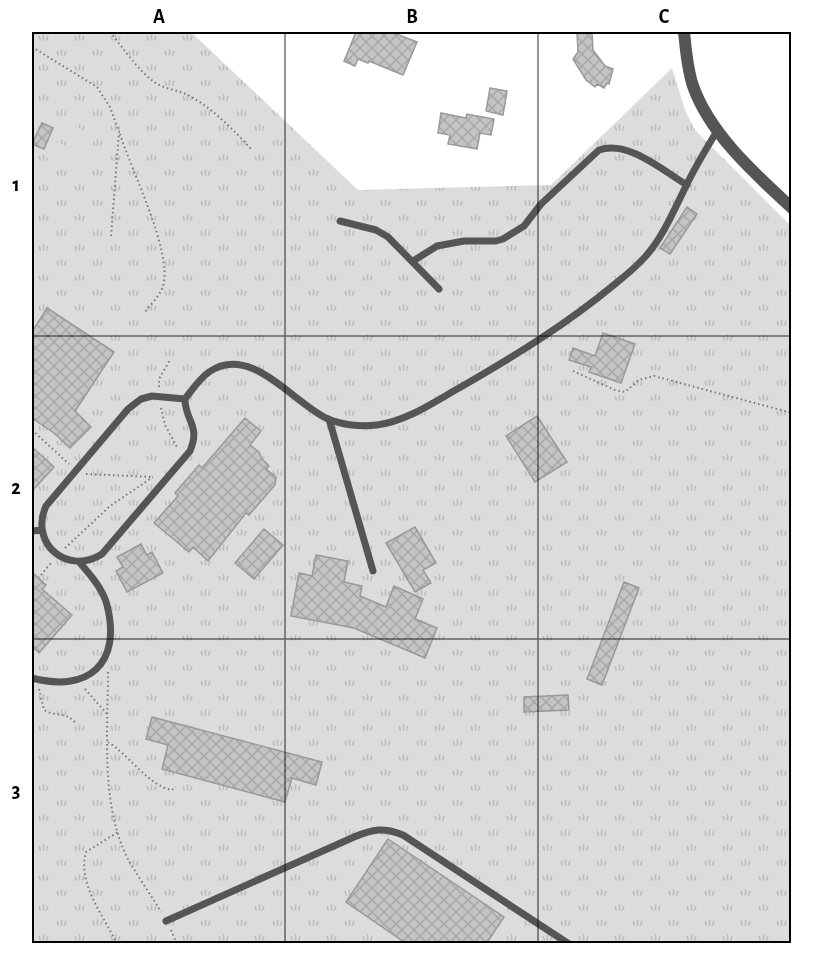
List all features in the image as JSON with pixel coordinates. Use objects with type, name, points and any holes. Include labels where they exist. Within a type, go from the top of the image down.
[{"type":"street","points":[[684,32],[687,62],[694,88],[717,131],[757,176],[792,208]]},
{"type":"lane","points":[[185,399],[160,396],[141,399],[128,409],[48,503],[42,518],[42,530],[48,545],[58,555],[67,560],[79,562],[92,560],[105,552],[185,458],[193,444],[194,432],[185,399],[208,372],[227,365],[245,365],[267,376],[313,411],[329,420],[365,426],[404,418],[501,363],[598,298],[645,258],[658,240],[717,131]]},
{"type":"lane","points":[[413,261],[437,246],[464,241],[496,242],[503,239],[524,226],[549,196],[599,150],[608,147],[630,152],[687,185]]},
{"type":"lane","points":[[340,222],[376,230],[388,237],[439,289]]},
{"type":"lane","points":[[329,420],[373,572]]},
{"type":"lane","points":[[32,531],[42,530]]},
{"type":"lane","points":[[35,679],[75,682],[86,678],[97,669],[108,647],[110,627],[107,604],[100,589],[79,562]]},
{"type":"lane","points":[[166,921],[354,837],[380,828],[403,835],[568,944]]},
{"type":"path","points":[[110,32],[132,59],[158,85],[184,93],[194,99],[235,132],[251,149]]},
{"type":"path","points":[[32,47],[97,87],[110,107],[156,229],[165,263],[162,290],[145,312]]},
{"type":"path","points":[[111,237],[119,132]]},
{"type":"path","points":[[170,360],[159,379],[160,396],[165,425],[185,458]]},
{"type":"path","points":[[573,371],[615,390],[625,392],[639,381],[654,376],[792,413]]},
{"type":"path","points":[[41,575],[75,536],[110,506],[153,477]]},
{"type":"path","points":[[108,647],[108,742],[112,815],[129,861],[166,921],[177,944]]},
{"type":"path","points":[[35,679],[44,710],[47,713],[70,717],[76,724]]},
{"type":"path","points":[[75,682],[94,698],[108,715]]},
{"type":"path","points":[[108,742],[121,750],[159,786],[172,790],[176,787]]},
{"type":"path","points":[[117,944],[90,893],[83,862],[86,852],[118,832]]},
{"type":"green space","points":[[32,32],[191,32],[358,190],[551,185],[672,68],[685,110],[695,130],[791,226],[791,943],[32,943]]},
{"type":"green space","points":[[63,121],[96,136],[89,152],[56,137]]},
{"type":"green space","points":[[54,141],[89,157],[81,173],[46,157]]},
{"type":"building","points":[[356,32],[391,32],[417,42],[403,75],[369,61],[368,63],[358,59],[355,66],[344,61]]},
{"type":"building","points":[[577,32],[592,32],[593,50],[605,66],[613,69],[609,84],[607,83],[604,88],[597,84],[595,87],[586,80],[573,59],[578,52]]},
{"type":"building","points":[[490,88],[507,91],[503,115],[486,111]]},
{"type":"building","points":[[441,113],[466,118],[467,114],[494,119],[491,135],[480,133],[477,149],[448,144],[450,135],[438,133]]},
{"type":"building","points":[[42,123],[53,128],[44,149],[32,144]]},
{"type":"building","points":[[687,207],[697,214],[670,254],[660,248]]},
{"type":"building","points":[[47,308],[114,352],[75,411],[91,427],[70,448],[54,433],[32,418],[32,332]]},
{"type":"building","points":[[603,333],[635,344],[621,383],[589,372],[591,367],[569,360],[573,348],[595,356]]},
{"type":"building","points":[[537,416],[567,462],[535,482],[506,436]]},
{"type":"building","points":[[245,418],[261,431],[250,445],[259,452],[269,466],[266,469],[276,477],[275,485],[249,515],[246,513],[208,561],[193,547],[189,552],[154,523],[178,496],[175,493],[199,465],[202,468]]},
{"type":"building","points":[[32,447],[54,467],[32,491]]},
{"type":"building","points":[[415,527],[436,563],[423,570],[431,583],[415,592],[386,543]]},
{"type":"building","points":[[264,529],[283,545],[254,579],[235,563]]},
{"type":"building","points":[[141,544],[147,555],[152,552],[163,573],[127,592],[116,571],[123,567],[117,557]]},
{"type":"building","points":[[316,555],[348,561],[344,582],[362,586],[360,596],[386,607],[394,586],[423,599],[415,619],[437,628],[425,658],[354,628],[291,616],[299,573],[312,576]]},
{"type":"building","points":[[32,572],[46,585],[42,589],[72,615],[39,653],[32,646]]},
{"type":"building","points":[[624,582],[639,588],[602,685],[587,679]]},
{"type":"building","points":[[568,695],[569,710],[524,712],[524,697]]},
{"type":"building","points":[[152,717],[322,762],[316,785],[292,778],[285,802],[162,769],[168,745],[146,739]]},
{"type":"building","points":[[388,839],[504,917],[486,944],[407,944],[346,902]]}]
